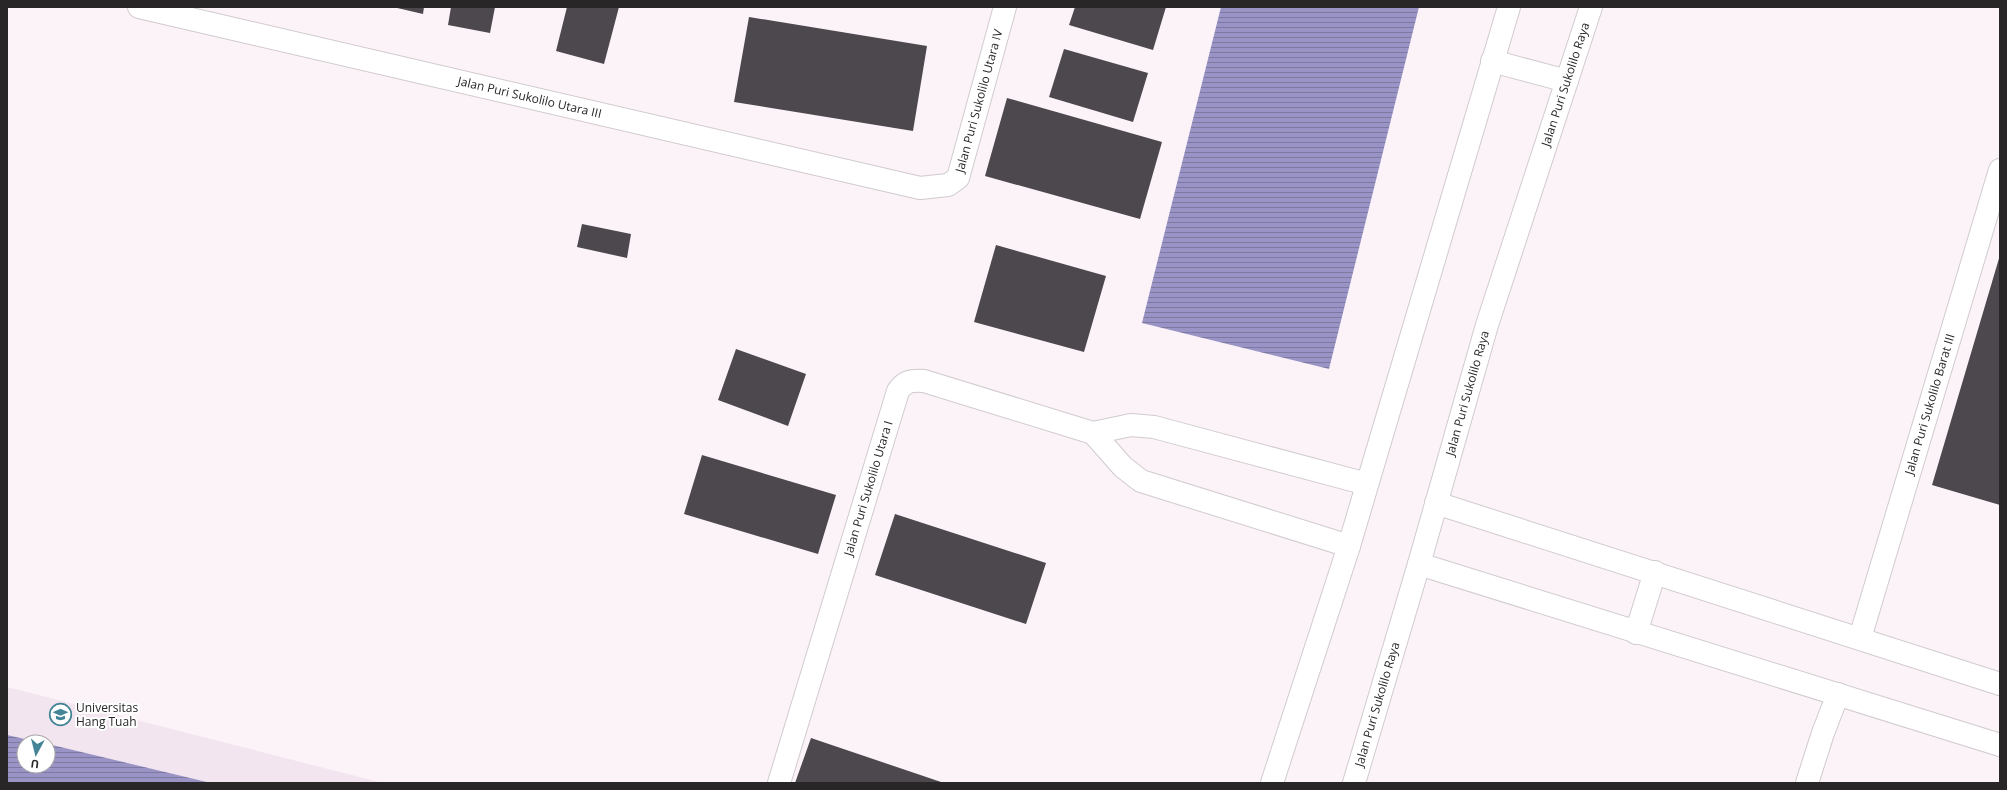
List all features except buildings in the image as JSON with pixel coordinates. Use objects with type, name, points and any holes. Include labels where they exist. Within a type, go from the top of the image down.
[{"type":"street","name":"Jalan Puri Sukolilo Utara III","points":[[139,7],[920,188]]},
{"type":"street","name":"Jalan Puri Sukolilo Utara IV","points":[[920,188],[948,185],[958,178],[1006,7]]},
{"type":"street","points":[[1272,783],[1349,546],[1509,7]]},
{"type":"street","name":"Jalan Puri Sukolilo Raya","points":[[1354,783],[1419,564],[1487,325],[1591,7]]},
{"type":"street","points":[[1492,61],[1567,81]]},
{"type":"street","name":"Jalan Puri Sukolilo Barat III","points":[[1860,638],[2000,170]]},
{"type":"street","name":"Jalan Puri Sukolilo Utara I","points":[[778,783],[898,391],[902,386],[912,380],[924,381],[1093,433]]},
{"type":"street","points":[[1349,546],[1141,481],[1123,467],[1093,433],[1131,425],[1154,427],[1367,484]]},
{"type":"street","points":[[1436,503],[1655,572],[2000,684]]},
{"type":"street","points":[[1419,564],[1636,633],[2000,745]]},
{"type":"street","points":[[1636,633],[1655,572]]},
{"type":"street","points":[[1808,783],[1823,732],[1838,694]]},
{"type":"shaded area","points":[[1221,7],[1419,7],[1329,369],[1142,323]]},
{"type":"shaded area","name":"Universitas Hang Tuah","points":[[7,687],[383,783],[7,783]]},
{"type":"shaded area","points":[[7,735],[16,737],[16,774],[56,774],[56,746],[211,783],[7,783]]},
{"type":"place","name":"Universitas Hang Tuah","points":[[61,715]]}]
